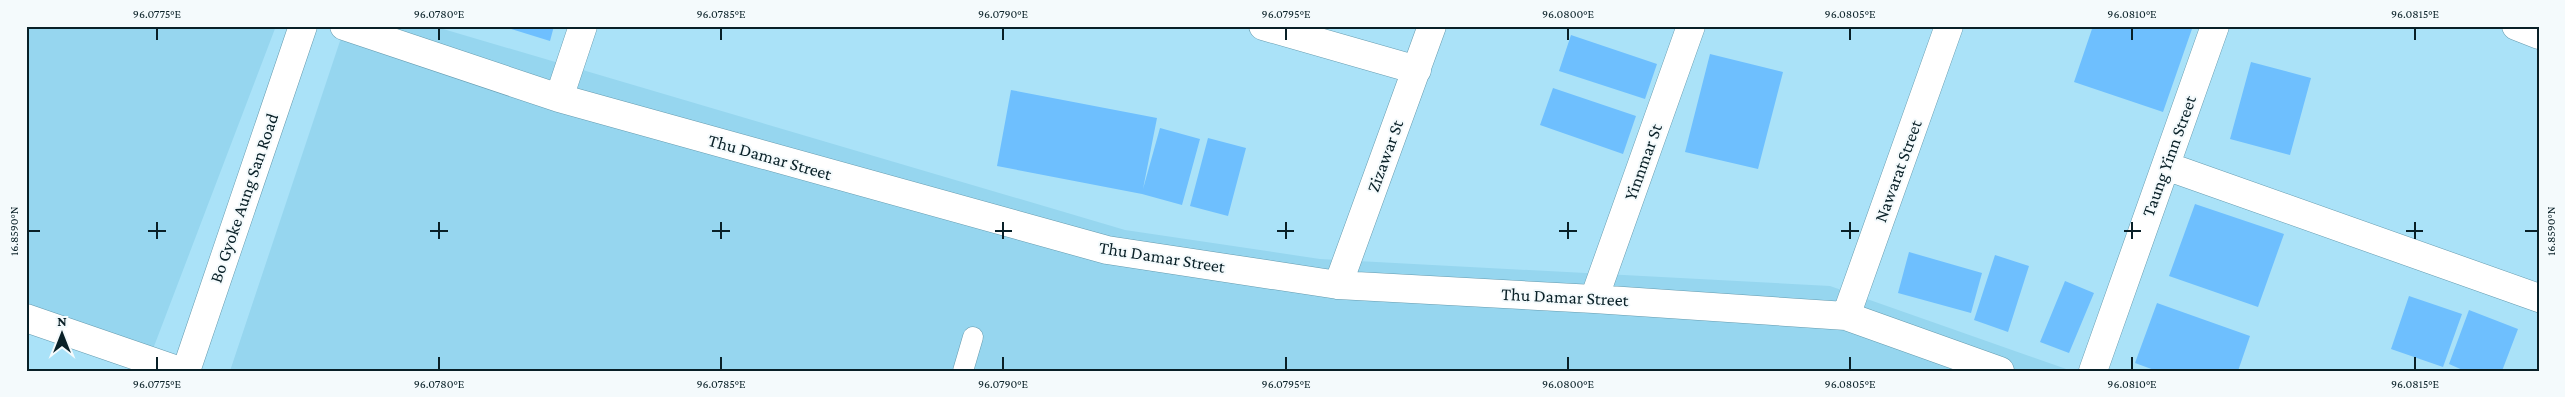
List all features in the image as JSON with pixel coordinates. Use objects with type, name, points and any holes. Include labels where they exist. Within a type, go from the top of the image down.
[{"type":"street","name":"Bo Gyoke Aung San Road","points":[[186,371],[303,26]]},
{"type":"street","name":"Thu Damar Street","points":[[344,26],[559,98],[1107,250],[1338,285],[1594,299],[1846,316],[2000,371]]},
{"type":"street","points":[[559,98],[583,26]]},
{"type":"street","points":[[1263,26],[1417,70]]},
{"type":"street","name":"Zizawar St","points":[[1338,285],[1432,26]]},
{"type":"street","name":"Yinnmar St","points":[[1594,299],[1691,26]]},
{"type":"street","name":"Nawarat Street","points":[[1846,316],[1949,26]]},
{"type":"street","name":"Taung Yinn Street","points":[[2093,371],[2215,26]]},
{"type":"street","points":[[2516,26],[2539,34]]},
{"type":"street","points":[[2166,166],[2539,298]]},
{"type":"street","points":[[26,318],[180,371]]},
{"type":"lane","points":[[963,371],[973,337]]},
{"type":"shaded area","points":[[26,26],[276,26],[153,349],[26,304]]},
{"type":"shaded area","points":[[345,26],[433,26],[1125,230],[1320,259],[1830,286],[2072,371],[230,371]]},
{"type":"building","points":[[502,26],[554,26],[550,41]]},
{"type":"building","points":[[2093,26],[2193,26],[2163,112],[2074,82]]},
{"type":"building","points":[[1571,35],[1657,64],[1645,99],[1559,71]]},
{"type":"building","points":[[1710,54],[1783,72],[1758,169],[1685,152]]},
{"type":"building","points":[[2251,62],[2311,78],[2290,155],[2230,139]]},
{"type":"building","points":[[1553,88],[1636,116],[1623,154],[1540,125]]},
{"type":"building","points":[[1011,90],[1157,118],[1143,189],[1160,128],[1200,139],[1182,205],[1142,194],[997,166]]},
{"type":"building","points":[[1208,138],[1246,148],[1228,216],[1190,206]]},
{"type":"building","points":[[2195,204],[2284,234],[2258,307],[2169,276]]},
{"type":"building","points":[[1909,252],[1982,273],[1971,313],[1898,293]]},
{"type":"building","points":[[1995,255],[2029,266],[2008,332],[1974,320]]},
{"type":"building","points":[[2065,281],[2094,293],[2069,353],[2040,342]]},
{"type":"building","points":[[2409,296],[2462,314],[2443,367],[2391,349]]},
{"type":"building","points":[[2157,303],[2250,336],[2238,371],[2157,371],[2135,363]]},
{"type":"building","points":[[2469,310],[2518,329],[2502,371],[2465,371],[2449,364]]}]
